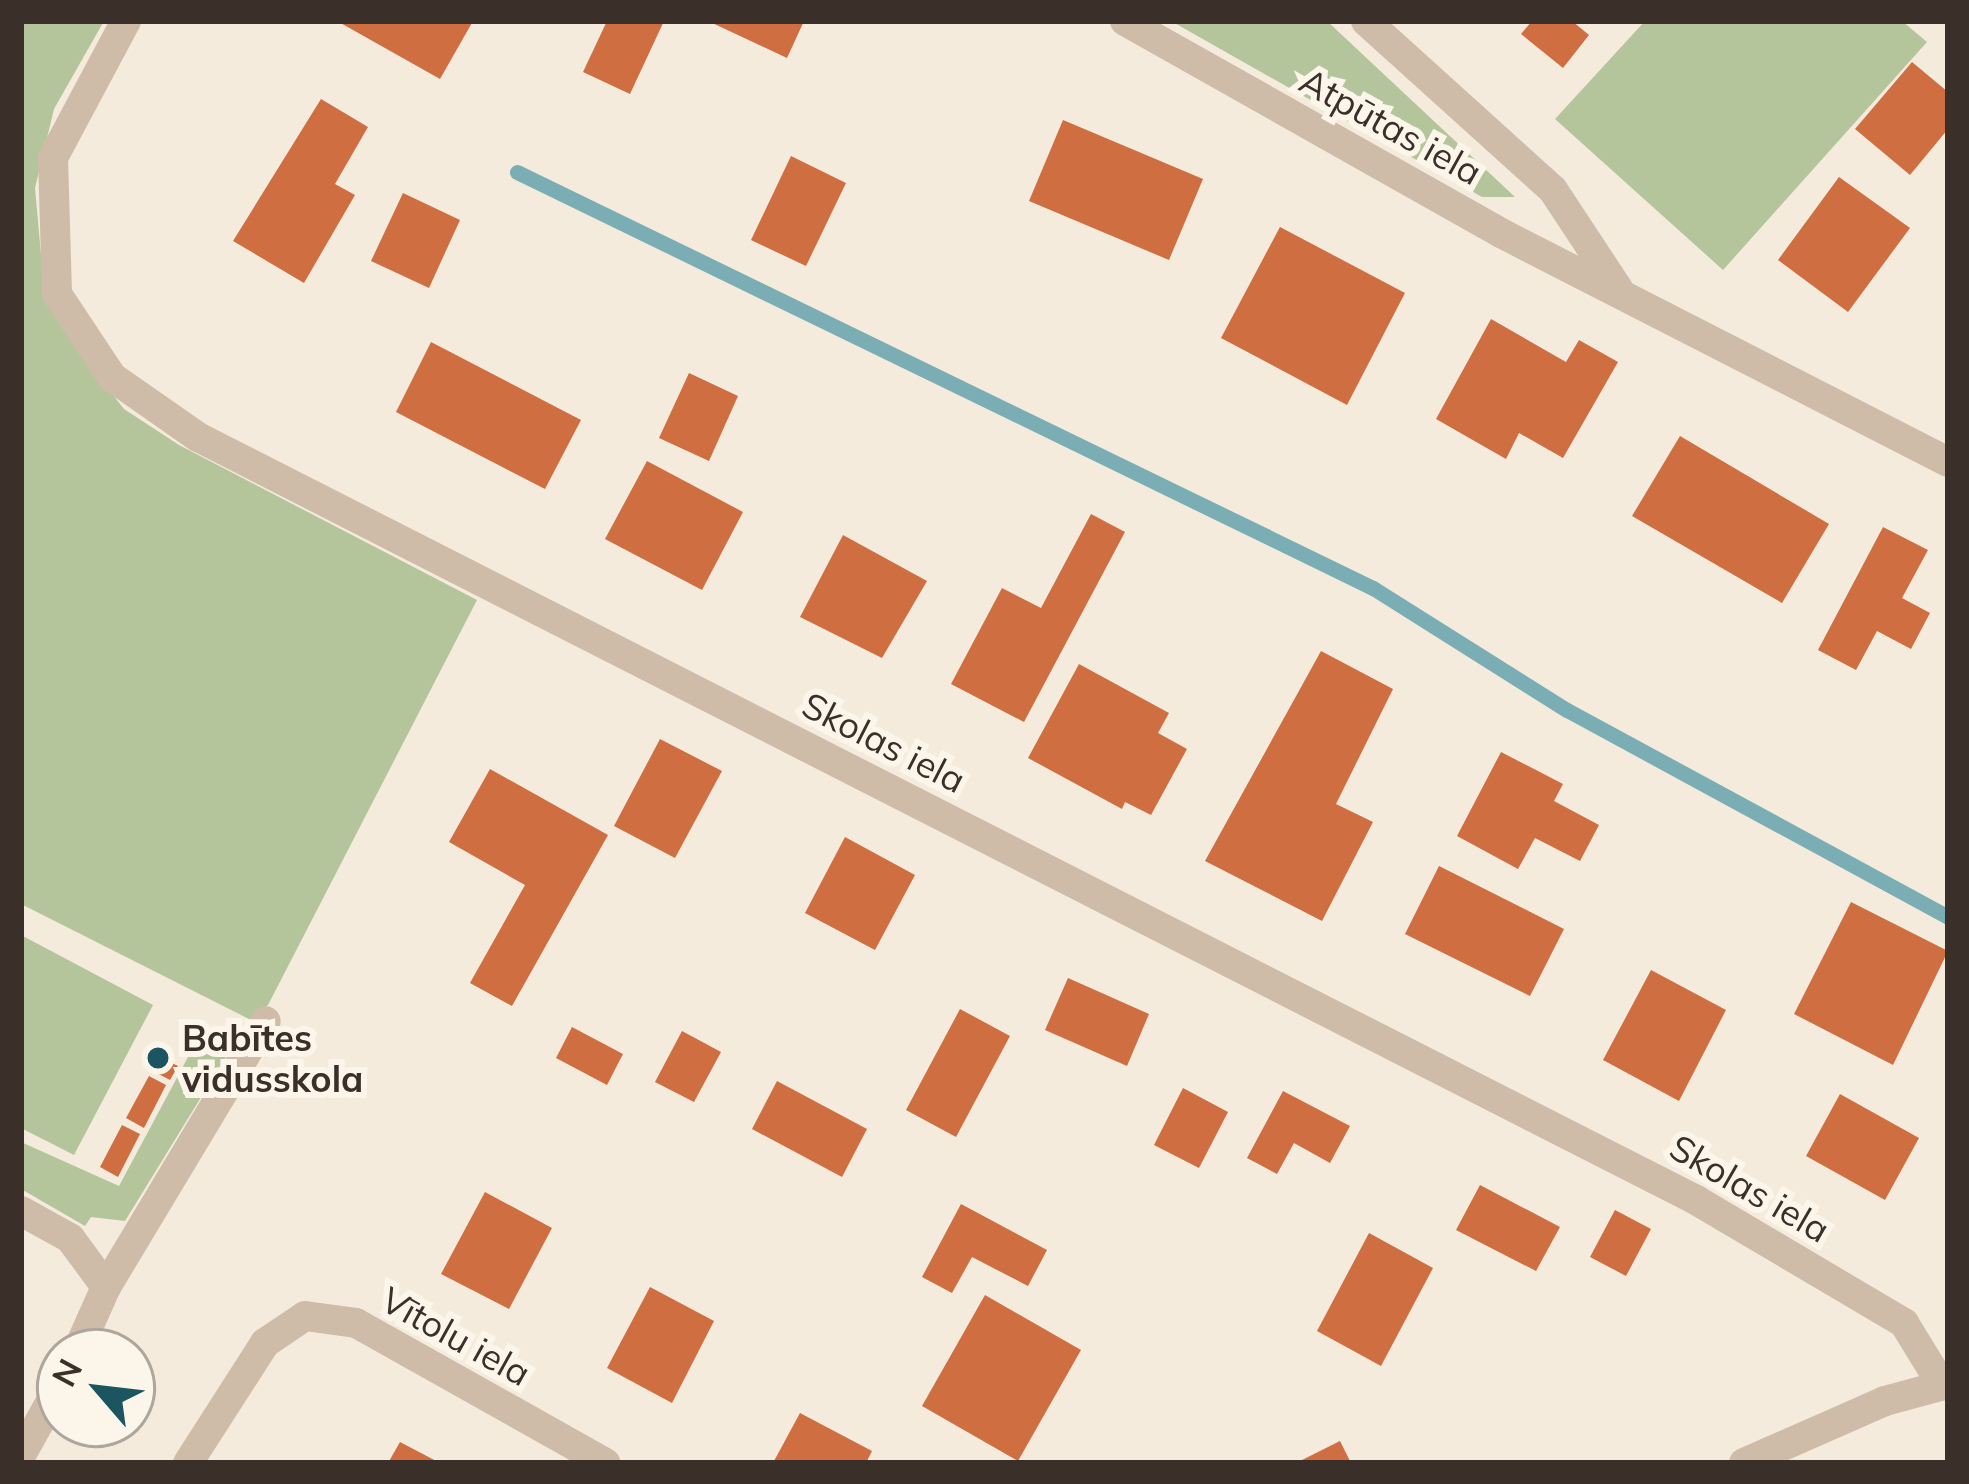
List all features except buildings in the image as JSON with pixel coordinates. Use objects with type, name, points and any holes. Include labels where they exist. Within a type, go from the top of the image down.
[{"type":"street","name":"Skolas iela","points":[[126,21],[53,158],[57,294],[112,377],[198,437],[1696,1200],[1904,1323],[1945,1385]]},
{"type":"street","name":"Atpūtas iela","points":[[1125,21],[1621,294],[1948,462]]},
{"type":"street","name":"Atpūtas iela","points":[[1366,21],[1553,190],[1621,294]]},
{"type":"street","points":[[88,1328],[106,1287],[266,1021]]},
{"type":"street","points":[[21,1211],[70,1238],[106,1287]]},
{"type":"street","name":"Vītolu iela","points":[[188,1463],[265,1343],[304,1316],[356,1323],[604,1463]]},
{"type":"street","points":[[1744,1463],[1945,1385]]},
{"type":"green space","name":"Babītes vidusskola","points":[[21,21],[104,21],[54,109],[35,188],[45,299],[78,351],[124,409],[179,445],[477,600],[268,1005],[251,1020],[21,904]]},
{"type":"green space","points":[[1171,21],[1327,21],[1515,197],[1482,197]]},
{"type":"green space","points":[[1645,21],[1902,21],[1927,42],[1723,270],[1555,119]]},
{"type":"green space","points":[[21,935],[153,1005],[74,1155],[21,1128]]},
{"type":"green space","points":[[202,1031],[221,1041],[227,1055],[125,1221],[91,1217],[85,1226],[21,1189],[21,1142],[119,1186]]},
{"type":"waterway","points":[[517,172],[1373,588],[1567,710],[1948,917]]},
{"type":"place","name":"Babītes vidusskola","points":[[158,1058]]}]
